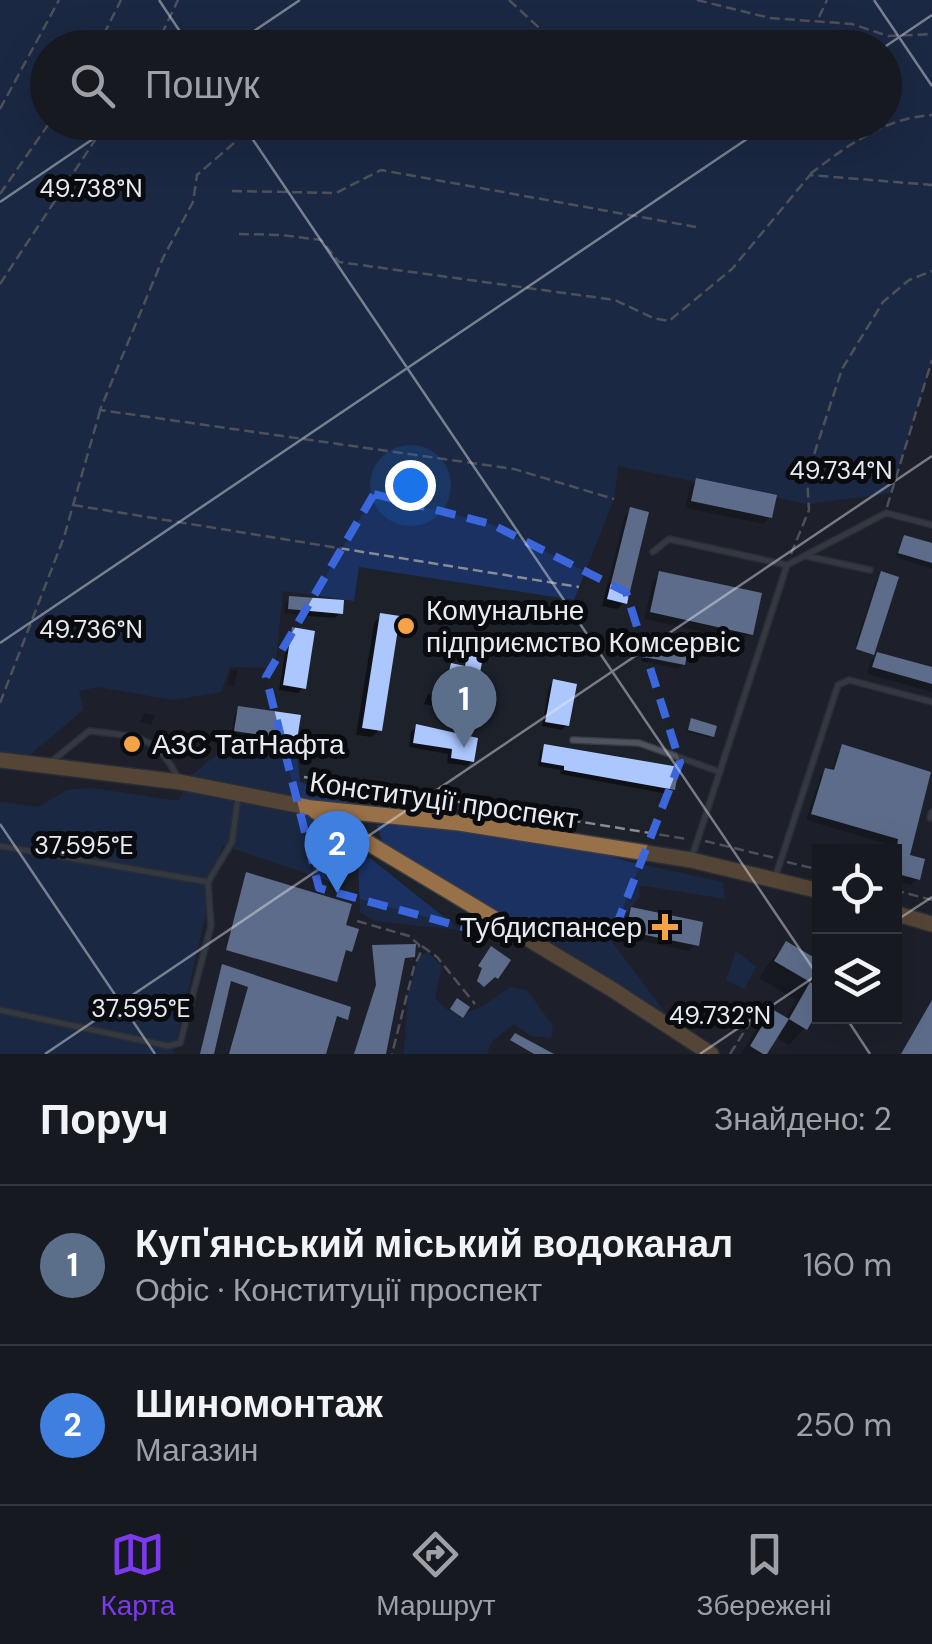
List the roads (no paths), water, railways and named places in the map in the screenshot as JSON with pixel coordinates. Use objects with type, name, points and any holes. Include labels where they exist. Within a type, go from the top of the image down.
[{"type":"main road","name":"Конституції проспект","points":[[0,760],[180,782],[312,808],[459,823],[691,860],[812,889]]},
{"type":"main road","points":[[312,808],[711,1054]]},
{"type":"main road","points":[[902,915],[932,924]]},
{"type":"lane","points":[[691,860],[787,564],[886,513],[932,525]]},
{"type":"lane","points":[[654,552],[670,539],[787,564]]},
{"type":"lane","points":[[802,555],[870,570]]},
{"type":"lane","points":[[776,878],[838,684],[849,680],[932,702]]},
{"type":"lane","points":[[46,766],[89,731],[135,736],[167,755],[180,782]]},
{"type":"lane","points":[[573,740],[639,743],[720,772]]},
{"type":"lane","points":[[0,1010],[168,1046],[180,1043],[211,926],[208,882],[232,842],[238,794]]},
{"type":"lane","points":[[0,846],[208,882]]},
{"type":"place","name":"Комунальне пiдприємство Комсервiс","points":[[406,626]]},
{"type":"place","name":"АЗС ТатНафта","points":[[132,744]]},
{"type":"place","name":"Куп'янський міський водоканал","points":[[464,748]]},
{"type":"place","name":"Шиномонтаж","points":[[337,893]]},
{"type":"place","name":"Тубдиспансер","points":[[665,927]]}]
